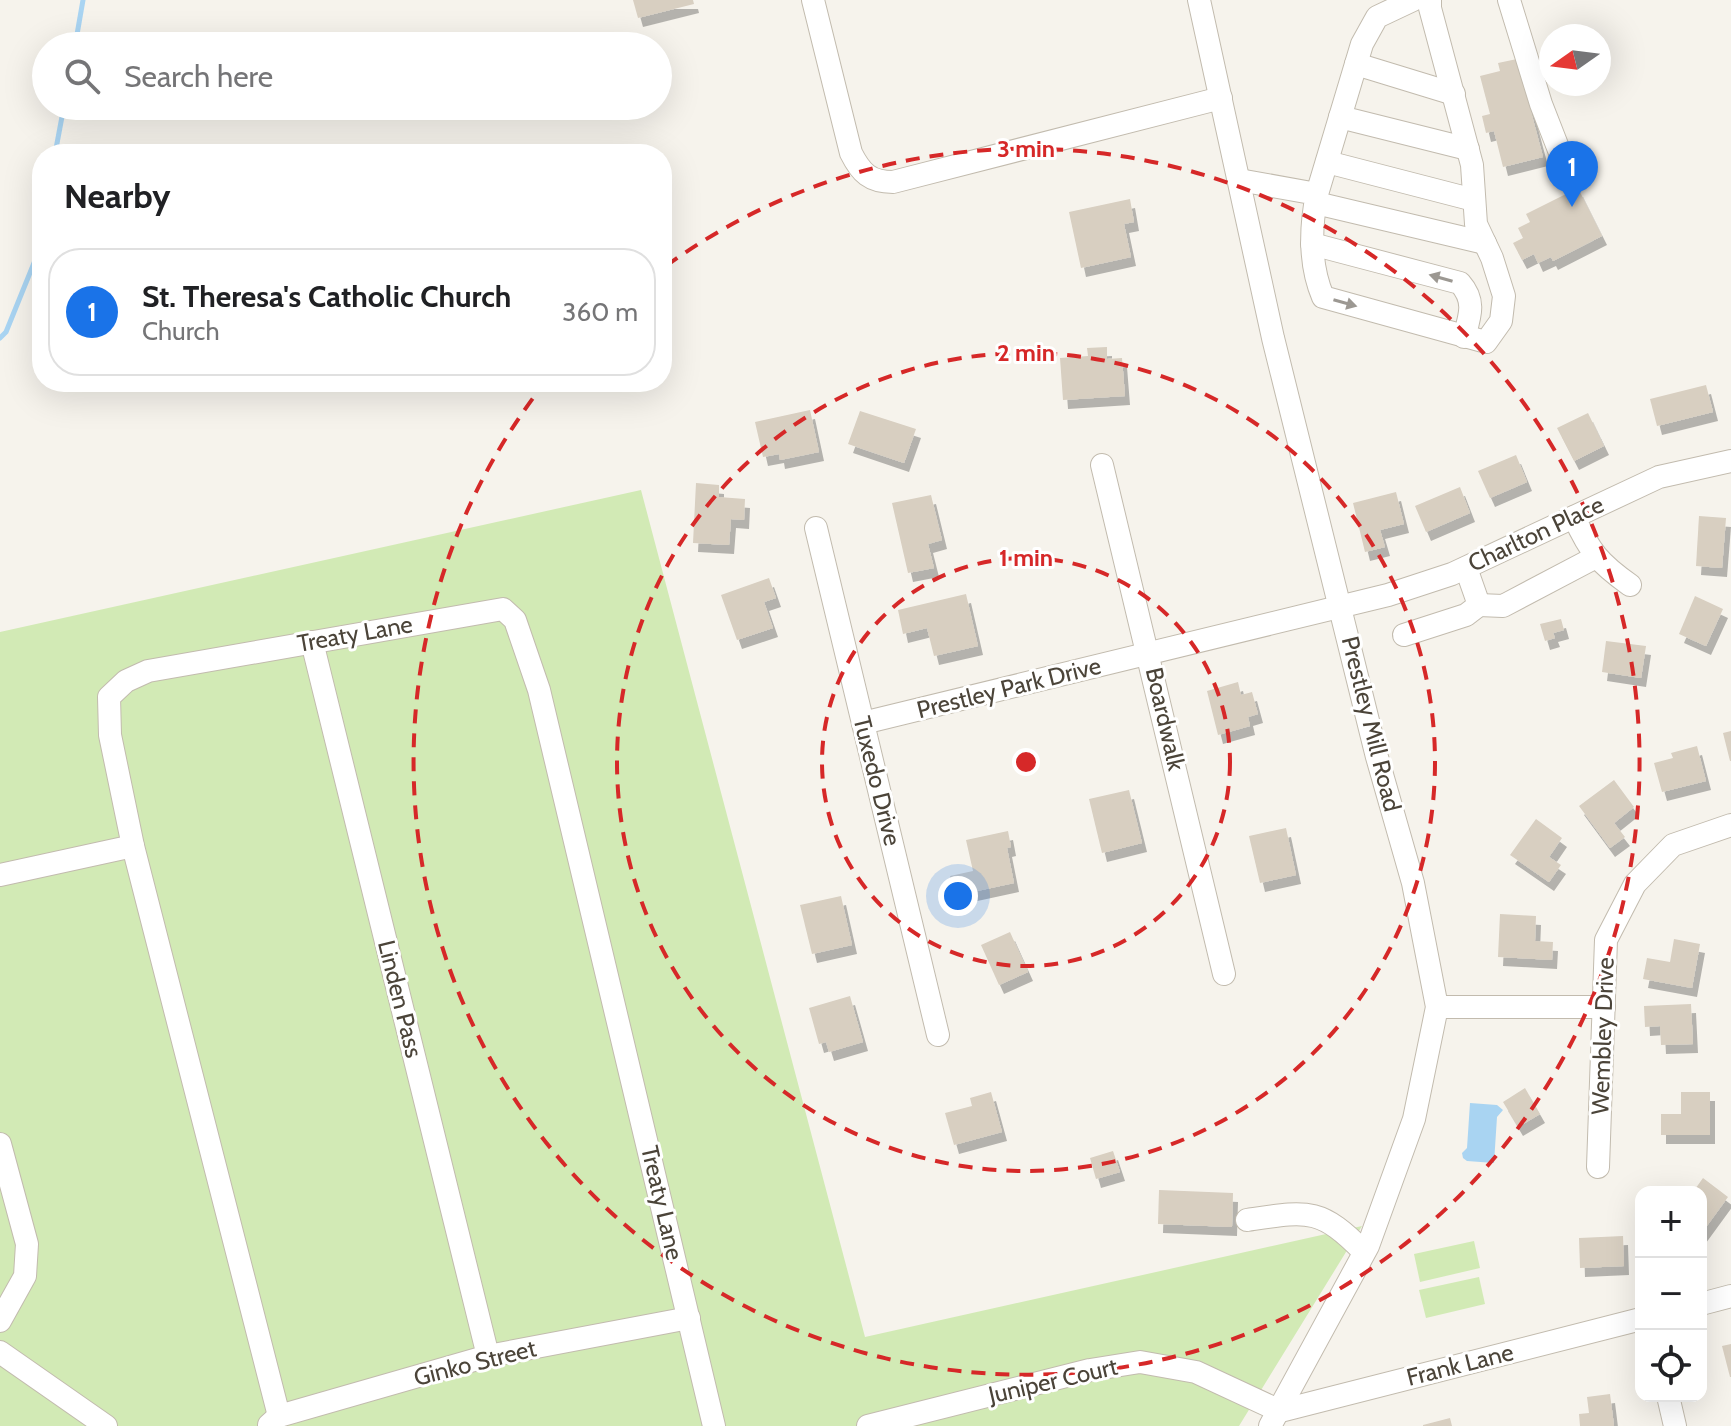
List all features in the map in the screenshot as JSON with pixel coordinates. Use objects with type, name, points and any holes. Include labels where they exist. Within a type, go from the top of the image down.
[{"type":"street","points":[[813,0],[851,153],[860,170],[881,182],[908,178],[1221,98]]},
{"type":"street","name":"Prestley Mill Road","points":[[1199,0],[1273,338],[1377,757],[1413,883],[1437,1007],[1414,1119],[1364,1252],[1275,1418]]},
{"type":"street","points":[[1413,0],[1377,17],[1362,44],[1316,198],[1312,218],[1314,275],[1323,297],[1486,342],[1501,321],[1504,296],[1476,224],[1468,149],[1430,0]]},
{"type":"street","points":[[1509,0],[1541,104],[1564,163]]},
{"type":"street","points":[[1356,64],[1454,94]]},
{"type":"street","points":[[1340,117],[1468,149]]},
{"type":"street","points":[[1327,162],[1474,200]]},
{"type":"street","points":[[1239,180],[1485,243]]},
{"type":"street","points":[[1312,244],[1460,283],[1467,291],[1472,306],[1464,337]]},
{"type":"street","name":"Charlton Place","points":[[1342,608],[1466,568],[1659,477],[1731,461]]},
{"type":"street","name":"Boardwalk","points":[[1102,465],[1224,974]]},
{"type":"street","points":[[1574,517],[1588,549],[1630,585]]},
{"type":"street","name":"Tuxedo Drive","points":[[816,528],[938,1035]]},
{"type":"street","points":[[1404,635],[1466,615],[1479,605],[1503,606],[1596,557]]},
{"type":"street","points":[[1466,568],[1479,605]]},
{"type":"street","name":"Prestley Park Drive","points":[[863,723],[1342,608]]},
{"type":"street","name":"Treaty Lane","points":[[274,1421],[133,846],[110,735],[109,697],[126,681],[148,671],[503,609],[515,620],[539,690],[714,1426]]},
{"type":"street","name":"Linden Pass","points":[[312,642],[488,1356]]},
{"type":"street","name":"Wembley Drive","points":[[1598,1167],[1606,940],[1635,884],[1673,845],[1731,825]]},
{"type":"street","points":[[0,875],[133,846]]},
{"type":"street","points":[[1437,1007],[1604,1007]]},
{"type":"street","points":[[0,1144],[27,1244],[25,1276],[0,1321]]},
{"type":"street","points":[[1247,1220],[1289,1213],[1317,1215],[1341,1228],[1364,1252]]},
{"type":"street","points":[[1707,1302],[1731,1296]]},
{"type":"street","name":"Ginko Street","points":[[274,1421],[488,1356],[689,1318]]},
{"type":"street","name":"Frank Lane","points":[[1275,1418],[1635,1321]]},
{"type":"street","points":[[0,1352],[106,1426]]},
{"type":"street","name":"Juniper Court","points":[[868,1426],[930,1418],[1090,1370],[1140,1362],[1196,1372],[1275,1418]]},
{"type":"street","points":[[1669,1402],[1675,1426]]},
{"type":"green space","points":[[641,490],[865,1337],[1362,1226],[1239,1426],[0,1426],[0,632]]},
{"type":"green space","points":[[1474,1241],[1480,1268],[1420,1282],[1414,1254]]},
{"type":"green space","points":[[1479,1277],[1485,1304],[1426,1318],[1419,1290]]},
{"type":"water","points":[[1470,1103],[1497,1105],[1503,1110],[1497,1117],[1494,1163],[1463,1158],[1462,1153],[1467,1148]]},
{"type":"building","points":[[633,0],[693,0],[694,4],[638,18]]},
{"type":"building","points":[[1517,59],[1543,157],[1503,167],[1494,131],[1486,133],[1482,116],[1490,114],[1480,76],[1500,71],[1498,63]]},
{"type":"building","points":[[1578,188],[1602,236],[1553,261],[1551,257],[1538,263],[1534,254],[1522,260],[1513,243],[1523,238],[1518,228],[1530,222],[1526,214]]},
{"type":"building","points":[[1130,199],[1134,222],[1124,224],[1131,257],[1081,268],[1069,212]]},
{"type":"building","points":[[1107,347],[1107,359],[1122,358],[1125,396],[1063,400],[1060,358],[1088,356],[1087,348]]},
{"type":"building","points":[[1706,385],[1713,412],[1657,426],[1650,399]]},
{"type":"building","points":[[810,410],[819,452],[780,460],[779,454],[763,457],[755,422]]},
{"type":"building","points":[[860,411],[916,429],[904,463],[848,444]]},
{"type":"building","points":[[1588,413],[1604,446],[1574,461],[1557,428]]},
{"type":"building","points":[[1516,455],[1527,482],[1490,498],[1478,471]]},
{"type":"building","points":[[696,483],[719,485],[719,497],[745,499],[744,520],[731,519],[729,545],[693,543]]},
{"type":"building","points":[[1460,487],[1470,513],[1426,532],[1415,506]]},
{"type":"building","points":[[1396,492],[1404,524],[1380,530],[1385,547],[1365,552],[1353,503]]},
{"type":"building","points":[[931,495],[942,540],[928,544],[934,568],[908,573],[892,503]]},
{"type":"building","points":[[1699,516],[1726,518],[1722,568],[1696,566]]},
{"type":"building","points":[[769,578],[776,598],[764,602],[773,628],[737,640],[721,595]]},
{"type":"building","points":[[966,594],[978,646],[934,656],[927,628],[903,634],[898,610]]},
{"type":"building","points":[[1695,596],[1723,609],[1706,646],[1679,634]]},
{"type":"building","points":[[1561,619],[1564,630],[1553,633],[1555,638],[1545,641],[1540,624]]},
{"type":"building","points":[[1606,641],[1646,646],[1641,678],[1602,672]]},
{"type":"building","points":[[1238,682],[1241,695],[1252,692],[1258,714],[1248,717],[1250,726],[1218,735],[1207,691]]},
{"type":"building","points":[[1731,731],[1731,761],[1730,761],[1723,733]]},
{"type":"building","points":[[1697,746],[1706,781],[1662,792],[1654,763],[1673,758],[1671,753]]},
{"type":"building","points":[[1614,780],[1634,807],[1614,823],[1625,837],[1610,848],[1579,806]]},
{"type":"building","points":[[1129,790],[1142,843],[1102,853],[1089,799]]},
{"type":"building","points":[[1536,819],[1562,838],[1549,857],[1561,865],[1549,882],[1510,855]]},
{"type":"building","points":[[1286,828],[1296,875],[1260,883],[1249,836]]},
{"type":"building","points":[[1008,831],[1011,847],[1007,848],[1014,883],[954,896],[950,876],[973,871],[966,840]]},
{"type":"building","points":[[841,896],[852,945],[812,954],[800,905]]},
{"type":"building","points":[[1500,914],[1536,916],[1535,941],[1553,942],[1552,960],[1498,957]]},
{"type":"building","points":[[1010,932],[1028,972],[999,985],[981,945]]},
{"type":"building","points":[[1674,939],[1700,944],[1692,988],[1643,979],[1647,958],[1670,962]]},
{"type":"building","points":[[850,996],[863,1042],[829,1052],[826,1042],[819,1044],[809,1008]]},
{"type":"building","points":[[1691,1004],[1693,1044],[1661,1045],[1660,1026],[1645,1027],[1644,1006]]},
{"type":"building","points":[[1525,1088],[1540,1114],[1518,1127],[1503,1102]]},
{"type":"building","points":[[991,1092],[1002,1132],[954,1145],[945,1113],[972,1106],[970,1098]]},
{"type":"building","points":[[1681,1092],[1710,1092],[1710,1135],[1661,1135],[1661,1114],[1681,1114]]},
{"type":"building","points":[[1113,1151],[1120,1172],[1096,1179],[1090,1158]]},
{"type":"building","points":[[1703,1178],[1728,1197],[1707,1226],[1707,1186],[1697,1186]]},
{"type":"building","points":[[1159,1190],[1233,1193],[1232,1227],[1158,1224]]},
{"type":"building","points":[[1623,1236],[1624,1266],[1580,1268],[1579,1238]]},
{"type":"building","points":[[1731,1344],[1731,1377],[1730,1377],[1722,1346]]},
{"type":"building","points":[[1610,1394],[1614,1426],[1580,1426],[1579,1414],[1589,1413],[1587,1397]]},
{"type":"building","points":[[1450,1418],[1452,1426],[1423,1426],[1423,1425]]},
{"type":"waterway","points":[[77,32],[83,0]]},
{"type":"waterway","points":[[57,144],[61,120]]},
{"type":"waterway","points":[[0,338],[6,332],[32,268]]},
{"type":"place","name":"St. Theresa's Catholic Church","points":[[1572,207]]}]
